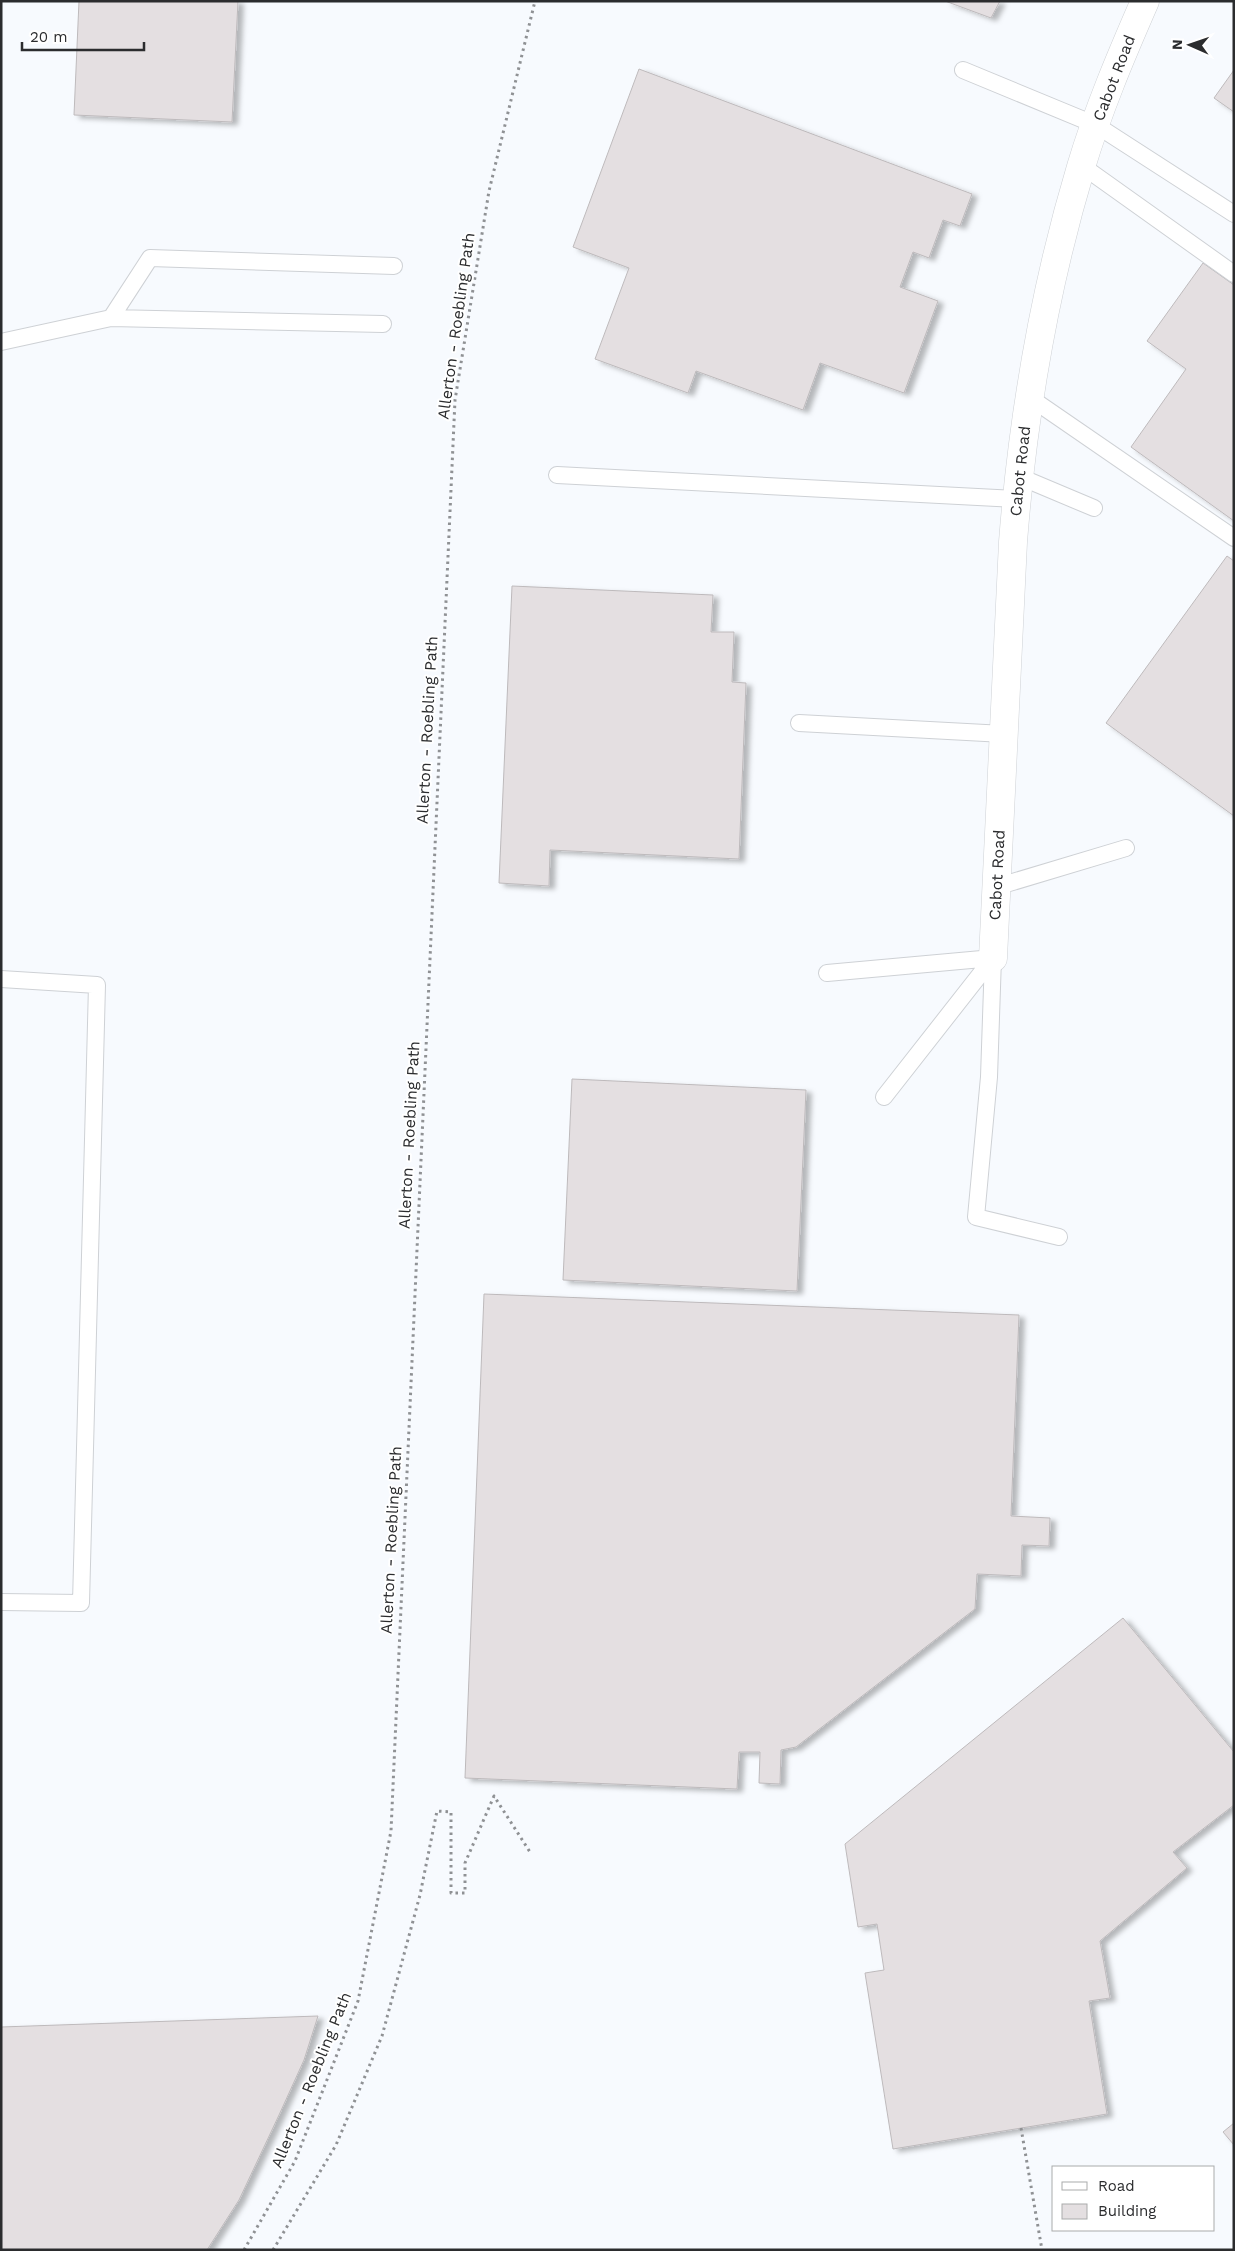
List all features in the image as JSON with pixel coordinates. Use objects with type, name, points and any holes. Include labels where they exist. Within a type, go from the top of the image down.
[{"type":"street","name":"Cabot Road","points":[[993,958],[1017,488],[1029,397],[1055,260],[1081,165],[1112,77],[1145,1]]},
{"type":"lane","points":[[963,70],[1096,125],[1234,214]]},
{"type":"lane","points":[[1081,165],[1234,274]]},
{"type":"lane","points":[[111,318],[150,258],[394,266]]},
{"type":"lane","points":[[1,342],[111,318],[384,324]]},
{"type":"lane","points":[[1029,397],[1234,538]]},
{"type":"lane","points":[[557,475],[1017,488],[1094,508]]},
{"type":"lane","points":[[799,723],[1004,734]]},
{"type":"lane","points":[[996,887],[1126,848]]},
{"type":"lane","points":[[827,973],[993,958]]},
{"type":"lane","points":[[884,1097],[993,958]]},
{"type":"lane","points":[[993,958],[989,1077],[976,1217],[1059,1238]]},
{"type":"lane","points":[[1,979],[97,985],[80,1603],[1,1602]]},
{"type":"path","name":"Allerton - Roebling Path","points":[[244,2250],[295,2161],[358,2001],[391,1831],[455,400],[489,191],[535,1]]},
{"type":"path","points":[[273,2250],[336,2146],[382,2036],[420,1895],[438,1811],[451,1812],[451,1893],[465,1892],[465,1863],[494,1796],[530,1852]]},
{"type":"path","points":[[1022,2128],[1042,2250]]},
{"type":"building","points":[[79,1],[238,1],[232,122],[74,115]]},
{"type":"building","points":[[945,1],[1000,1],[991,18]]},
{"type":"building","points":[[639,69],[972,194],[960,226],[943,220],[929,258],[913,252],[900,287],[938,301],[904,393],[820,363],[803,410],[696,371],[688,393],[595,359],[629,268],[573,247]]},
{"type":"building","points":[[1234,70],[1234,112],[1214,98]]},
{"type":"building","points":[[1203,263],[1234,285],[1234,521],[1131,447],[1186,369],[1147,341]]},
{"type":"building","points":[[1227,556],[1234,561],[1234,816],[1106,723]]},
{"type":"building","points":[[512,586],[713,595],[711,632],[734,632],[732,682],[746,683],[739,859],[550,850],[549,886],[499,883]]},
{"type":"building","points":[[572,1079],[806,1090],[797,1291],[563,1280]]},
{"type":"building","points":[[484,1294],[1019,1315],[1011,1516],[1050,1518],[1049,1546],[1022,1545],[1021,1576],[977,1574],[975,1609],[796,1747],[781,1750],[780,1784],[759,1783],[760,1752],[739,1752],[737,1789],[465,1778]]},
{"type":"building","points":[[1123,1618],[1234,1752],[1234,1805],[1173,1852],[1187,1868],[1100,1941],[1110,1998],[1089,2001],[1107,2114],[893,2149],[865,1973],[884,1970],[877,1924],[858,1927],[845,1844]]},
{"type":"building","points":[[318,2016],[304,2060],[239,2200],[207,2250],[1,2250],[1,2027]]},
{"type":"building","points":[[1234,2123],[1234,2145],[1223,2132]]}]
